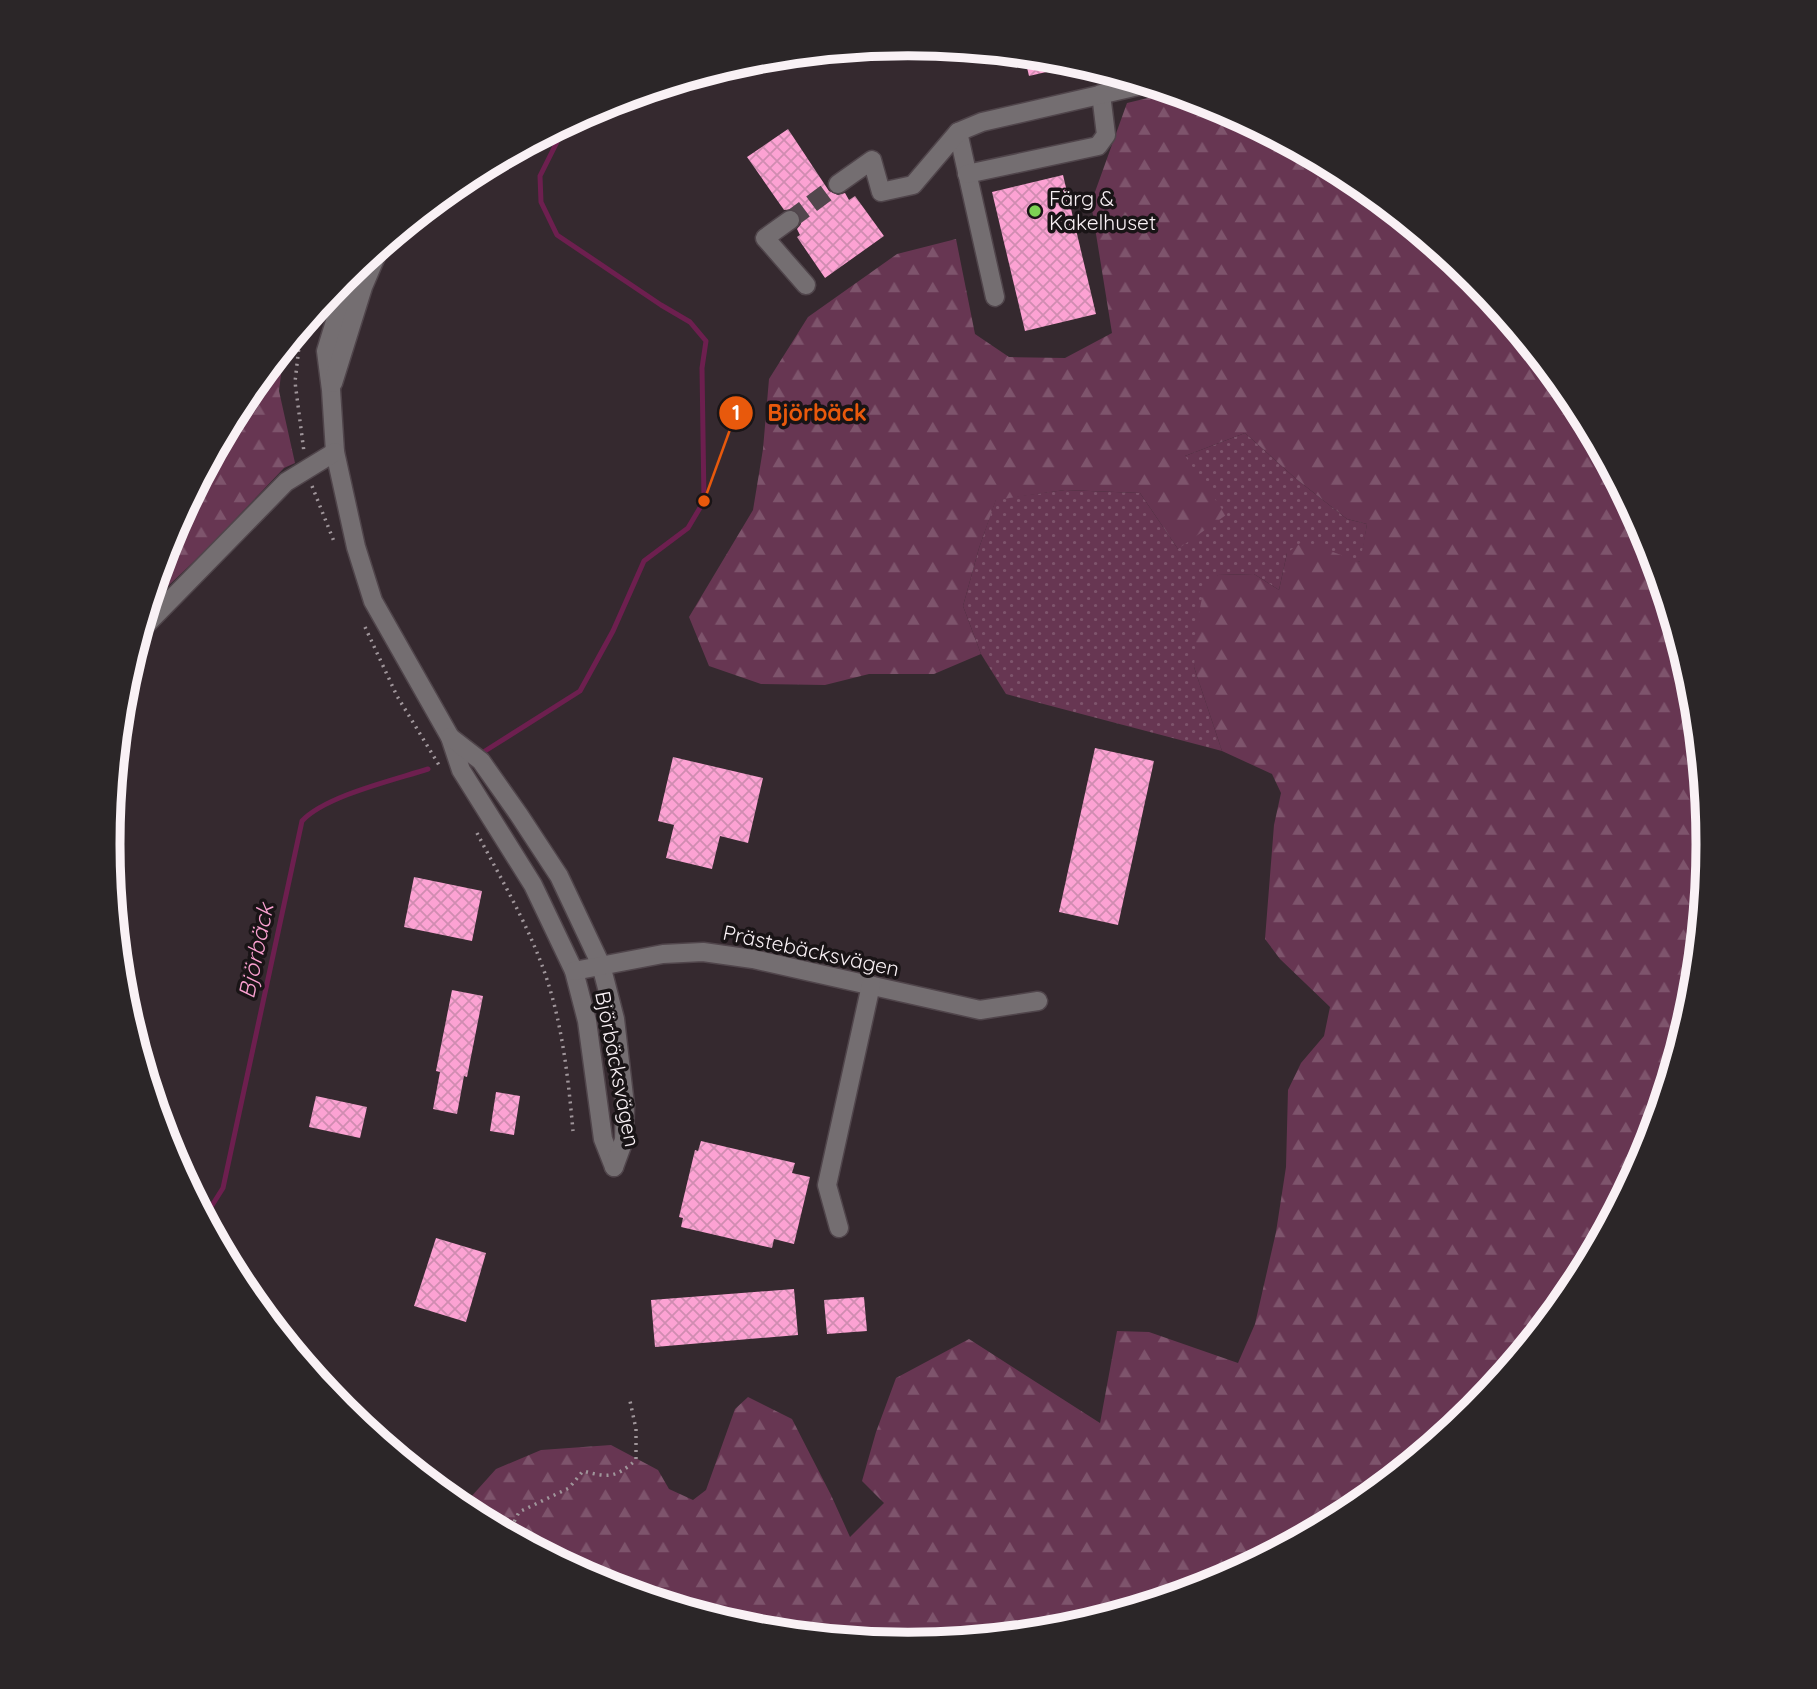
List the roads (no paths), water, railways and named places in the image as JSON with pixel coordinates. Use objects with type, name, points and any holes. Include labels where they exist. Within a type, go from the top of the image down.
[{"type":"street","points":[[838,184],[872,160],[881,192],[913,185],[958,132],[982,122],[1129,88]]},
{"type":"street","points":[[967,174],[1098,146],[1106,135],[1101,94]]},
{"type":"street","points":[[958,132],[995,297]]},
{"type":"street","points":[[790,220],[765,238],[806,285]]},
{"type":"street","name":"Björbäcksvägen","points":[[331,390],[359,299],[371,268]]},
{"type":"street","name":"Björbäcksvägen","points":[[342,297],[326,351],[335,452],[356,547],[373,601],[450,737],[461,770],[533,885],[574,971],[587,1021],[603,1139],[614,1167],[624,1140],[625,1105],[615,1019],[601,965],[559,876],[519,815],[481,761],[450,737]]},
{"type":"street","points":[[154,616],[285,482],[335,452]]},
{"type":"street","name":"Prästebäcksvägen","points":[[574,971],[663,954],[703,952],[753,959],[980,1010],[1038,1001]]},
{"type":"street","points":[[839,1228],[827,1185],[871,985]]},
{"type":"waterway","name":"Björbäck","points":[[485,751],[580,691],[613,631],[644,561],[688,528],[704,501],[702,368],[706,341],[690,322],[557,235],[541,202],[540,176],[559,137]]},
{"type":"waterway","name":"Björbäck","points":[[210,1209],[223,1188],[302,821],[343,796],[428,769]]},
{"type":"tunnel","points":[[790,220],[838,184]]},
{"type":"place","name":"Färg & Kakelhuset","points":[[1035,211]]},
{"type":"place","name":"Björbäck","points":[[704,501]]}]
